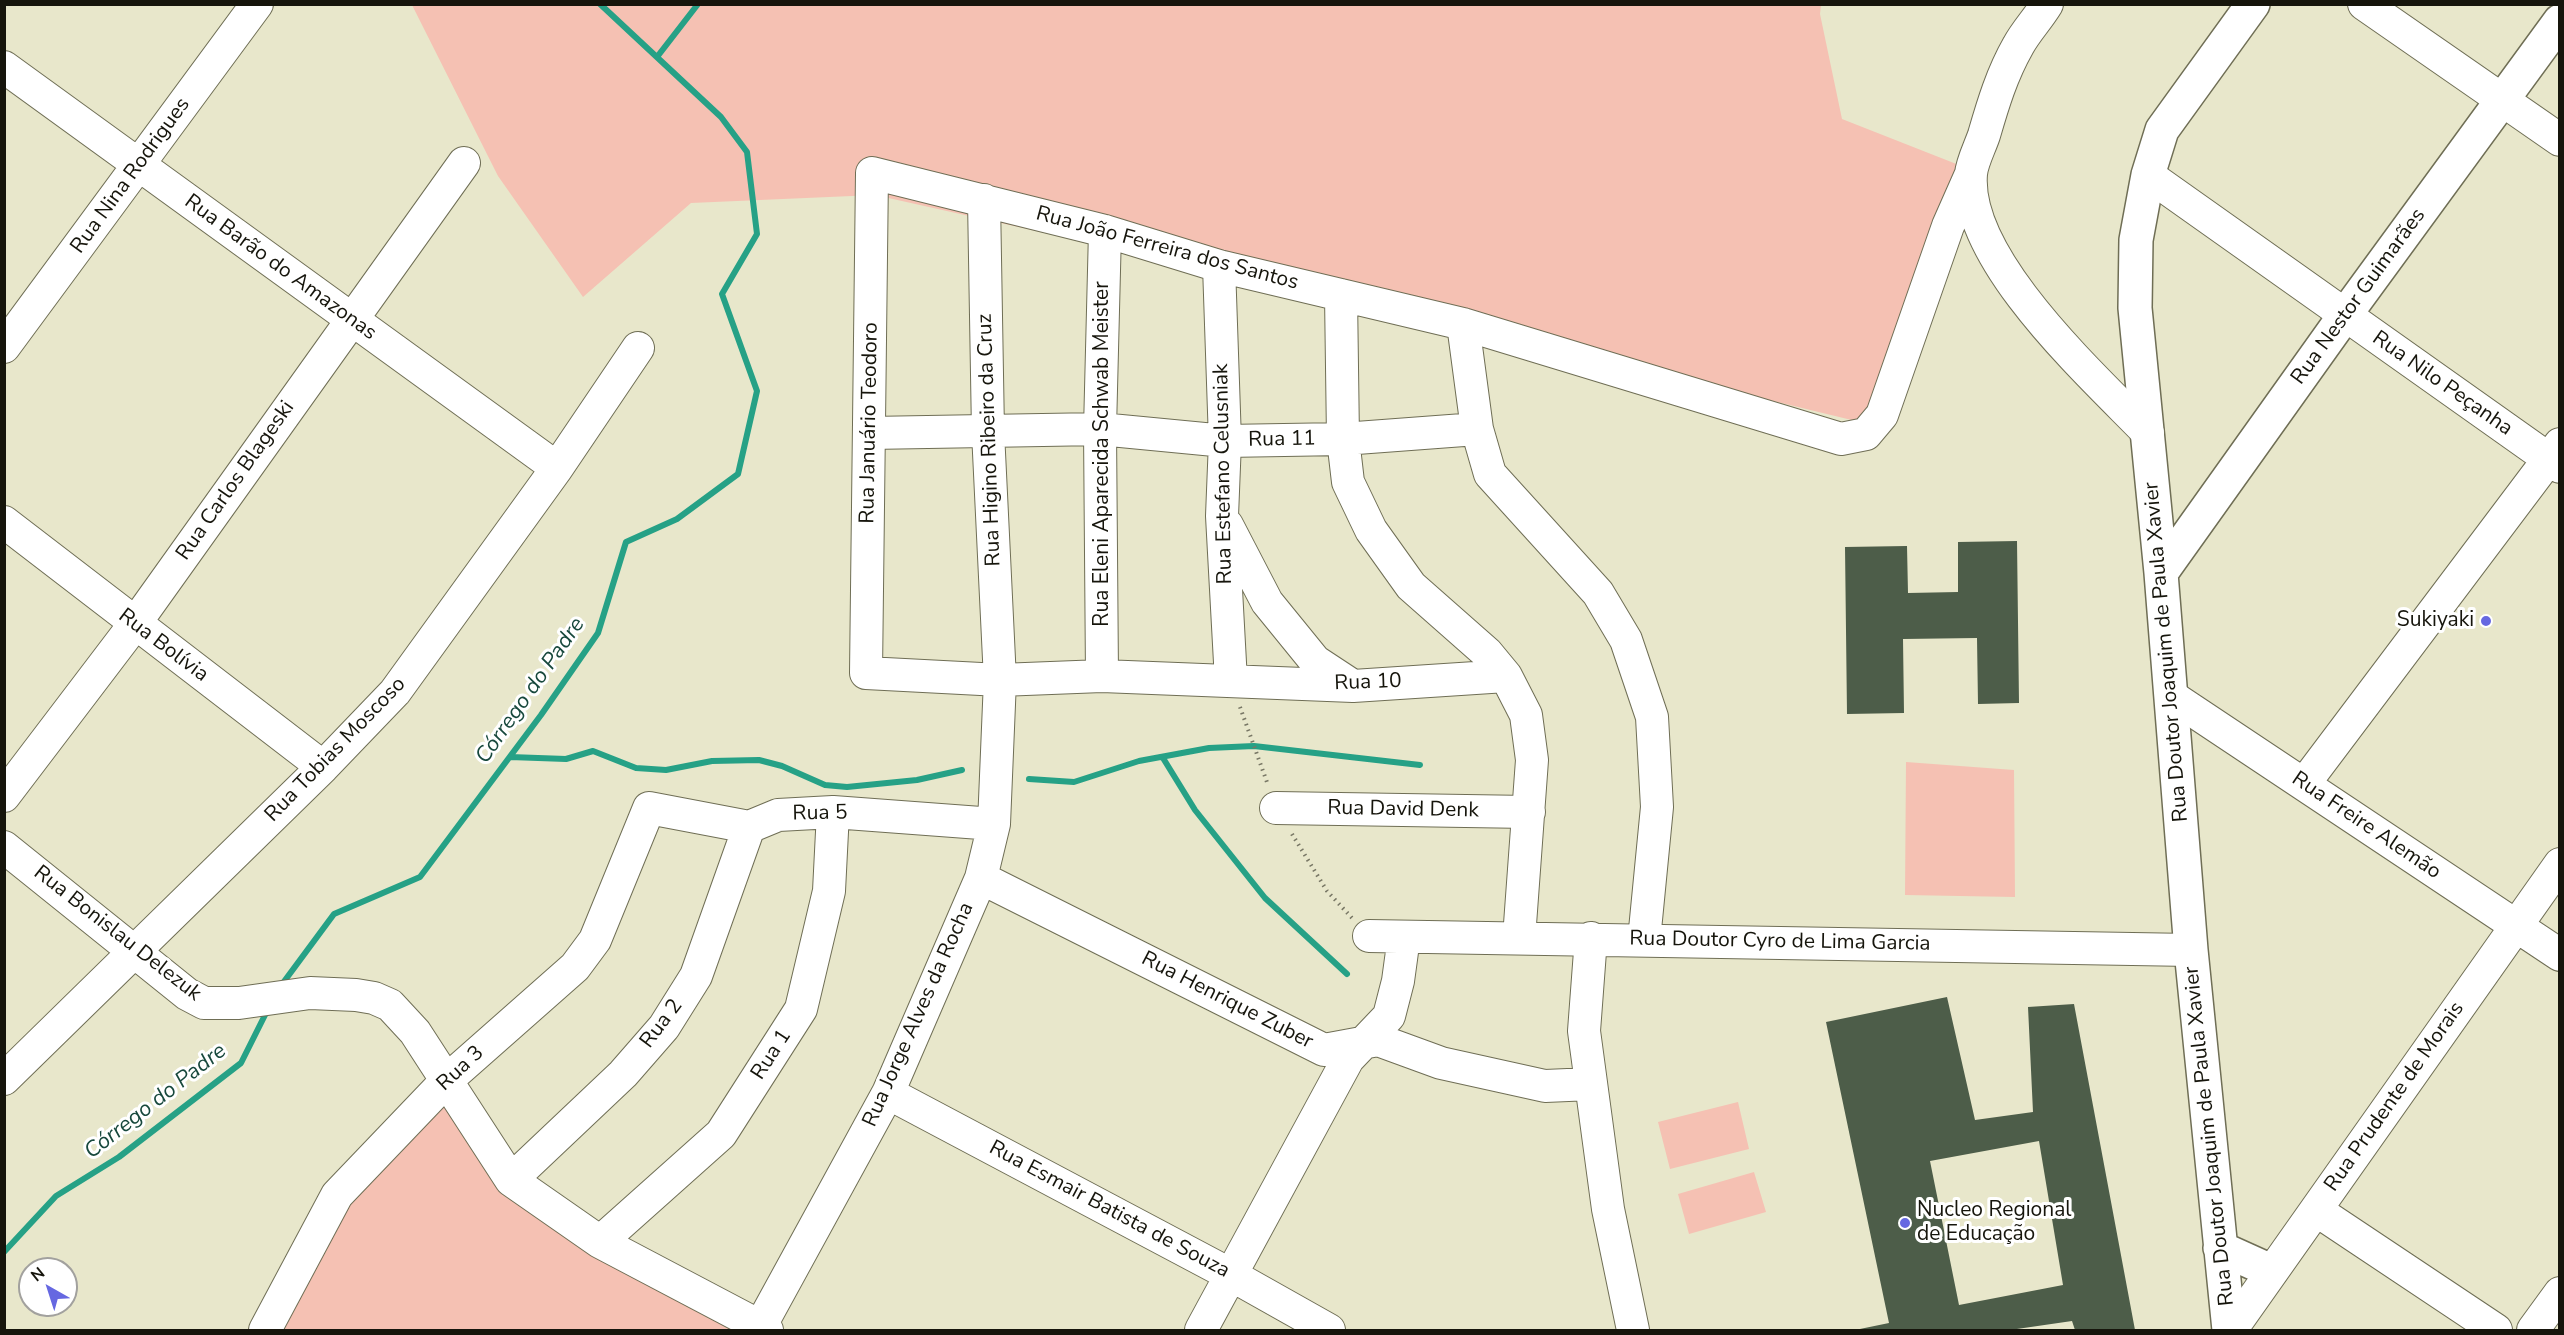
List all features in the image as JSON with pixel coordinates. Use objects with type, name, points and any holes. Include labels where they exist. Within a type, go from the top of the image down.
[{"type":"main road","name":"Rua Doutor Joaquim de Paula Xavier","points":[[2230,1330],[2191,950],[2172,696],[2135,308],[2136,240],[2148,175],[2162,130],[2253,4]]},
{"type":"main road","name":"Rua Nestor Guimarães","points":[[2161,573],[2559,21]]},
{"type":"main road","points":[[2220,1248],[2271,1271]]},
{"type":"street","name":"Rua Nina Rodrigues","points":[[4,346],[257,4]]},
{"type":"street","points":[[2046,4],[2019,44],[2000,83],[1971,174],[1976,212],[1989,243],[2015,285],[2050,332],[2148,433]]},
{"type":"street","points":[[2364,4],[2559,140]]},
{"type":"street","name":"Rua Barão do Amazonas","points":[[4,67],[556,468]]},
{"type":"street","name":"Rua Carlos Blageski","points":[[4,796],[134,625],[464,163]]},
{"type":"street","name":"Rua João Ferreira dos Santos","points":[[872,173],[1105,231],[1219,266],[1463,324],[1841,440],[1866,434],[1882,414],[1948,226],[1971,174]]},
{"type":"street","name":"Rua Januário Teodoro","points":[[866,673],[872,173]]},
{"type":"street","name":"Rua Nilo Peçanha","points":[[2148,175],[2345,315],[2556,457]]},
{"type":"street","name":"Rua Higino Ribeiro da Cruz","points":[[984,200],[988,432],[1000,680]]},
{"type":"street","name":"Rua Eleni Aparecida Schwab Meister","points":[[1102,676],[1100,429],[1105,231]]},
{"type":"street","name":"Rua Estefano Celusniak","points":[[1219,266],[1225,441],[1222,516],[1231,681]]},
{"type":"street","points":[[1341,296],[1343,439],[1348,482],[1371,530],[1411,586],[1487,653],[1506,676],[1526,715],[1532,760],[1519,938]]},
{"type":"street","points":[[1463,324],[1477,429],[1490,474],[1598,592],[1626,640],[1652,717],[1657,807],[1644,940]]},
{"type":"street","name":"Rua Tobias Moscoso","points":[[4,1079],[135,953],[395,692],[556,468],[638,348]]},
{"type":"street","name":"Rua 11","points":[[870,433],[1100,429],[1225,441],[1343,439],[1477,429]]},
{"type":"street","points":[[2304,784],[2556,457]]},
{"type":"street","points":[[1222,516],[1267,602],[1316,662],[1353,686]]},
{"type":"street","name":"Rua Bolívia","points":[[4,522],[134,625],[322,767]]},
{"type":"street","name":"Rua 10","points":[[866,673],[1000,680],[1102,676],[1353,686],[1506,676]]},
{"type":"street","name":"Rua Jorge Alves da Rocha","points":[[763,1329],[888,1093],[981,878],[994,824],[1000,680]]},
{"type":"street","name":"Rua Freire Alemão","points":[[2172,696],[2559,956]]},
{"type":"street","name":"Rua 3","points":[[265,1330],[337,1195],[447,1080],[575,967],[595,940],[649,808],[748,827]]},
{"type":"street","name":"Rua David Denk","points":[[1276,808],[1529,812]]},
{"type":"street","name":"Rua 5","points":[[748,827],[778,815],[833,812],[994,824]]},
{"type":"street","name":"Rua 1","points":[[600,1242],[721,1134],[801,1009],[829,891],[833,812]]},
{"type":"street","name":"Rua 2","points":[[511,1180],[623,1074],[664,1027],[696,976],[748,827]]},
{"type":"street","name":"Rua Bonislau Delezuk","points":[[4,847],[135,953],[188,994],[204,1003],[239,1003],[310,993],[356,995],[374,998],[390,1005],[415,1032],[511,1180]]},
{"type":"street","name":"Rua Prudente de Morais","points":[[2230,1330],[2559,864]]},
{"type":"street","name":"Rua Henrique Zuber","points":[[981,878],[1324,1050],[1378,1040],[1441,1063],[1545,1086],[1591,1084]]},
{"type":"street","name":"Rua Doutor Cyro de Lima Garcia","points":[[1369,936],[2191,950]]},
{"type":"street","points":[[1201,1330],[1233,1276],[1348,1059],[1367,1042],[1389,1016],[1398,981],[1404,937]]},
{"type":"street","points":[[1591,938],[1584,1031],[1608,1209],[1633,1330]]},
{"type":"street","name":"Rua Esmair Batista de Souza","points":[[888,1093],[1233,1276],[1329,1330]]},
{"type":"street","points":[[511,1180],[600,1242],[763,1329]]},
{"type":"street","points":[[2316,1210],[2496,1330]]},
{"type":"street","points":[[2533,1330],[2559,1293]]},
{"type":"shaded area","points":[[412,5],[1821,5],[1820,14],[1842,119],[1964,167],[1864,423],[1472,328],[875,195],[691,203],[583,297],[498,176]]},
{"type":"shaded area","points":[[1906,762],[2014,770],[2015,897],[1905,895]]},
{"type":"shaded area","points":[[450,1089],[487,1154],[766,1330],[258,1330],[326,1225]]},
{"type":"shaded area","points":[[1738,1102],[1749,1149],[1670,1169],[1658,1122]]},
{"type":"shaded area","points":[[1754,1172],[1766,1212],[1689,1234],[1678,1194]]},
{"type":"building","points":[[2017,541],[2019,703],[1978,704],[1977,638],[1903,639],[1904,713],[1847,714],[1845,547],[1907,546],[1908,593],[1958,592],[1958,542]]},
{"type":"building","name":"Nucleo Regional de Educação","points":[[1947,997],[1975,1120],[2033,1112],[2028,1007],[2074,1004],[2135,1330],[2075,1330],[2072,1321],[2010,1330],[1855,1330],[1889,1323],[1826,1022]],"holes":[[[2039,1141],[2063,1285],[1959,1305],[1930,1161]]]},
{"type":"waterway","name":"Córrego do Padre","points":[[280,987],[334,914],[420,877],[541,715],[598,633],[626,542],[677,519],[738,474],[757,391],[722,294],[757,234],[747,152],[721,117],[600,4]]},
{"type":"waterway","points":[[657,57],[698,4]]},
{"type":"waterway","points":[[1029,779],[1074,782],[1139,761],[1209,748],[1254,746],[1420,765]]},
{"type":"waterway","points":[[510,757],[566,759],[593,751],[636,768],[666,770],[712,761],[759,760],[782,766],[825,785],[847,787],[917,780],[962,770]]},
{"type":"waterway","points":[[1163,758],[1195,810],[1265,898],[1347,974]]},
{"type":"waterway","name":"Córrego do Padre","points":[[4,1252],[56,1196],[119,1157],[241,1063],[268,1009]]},
{"type":"place","name":"Sukiyaki","points":[[2486,621]]},
{"type":"place","name":"Nucleo Regional de Educação","points":[[1905,1223]]}]
